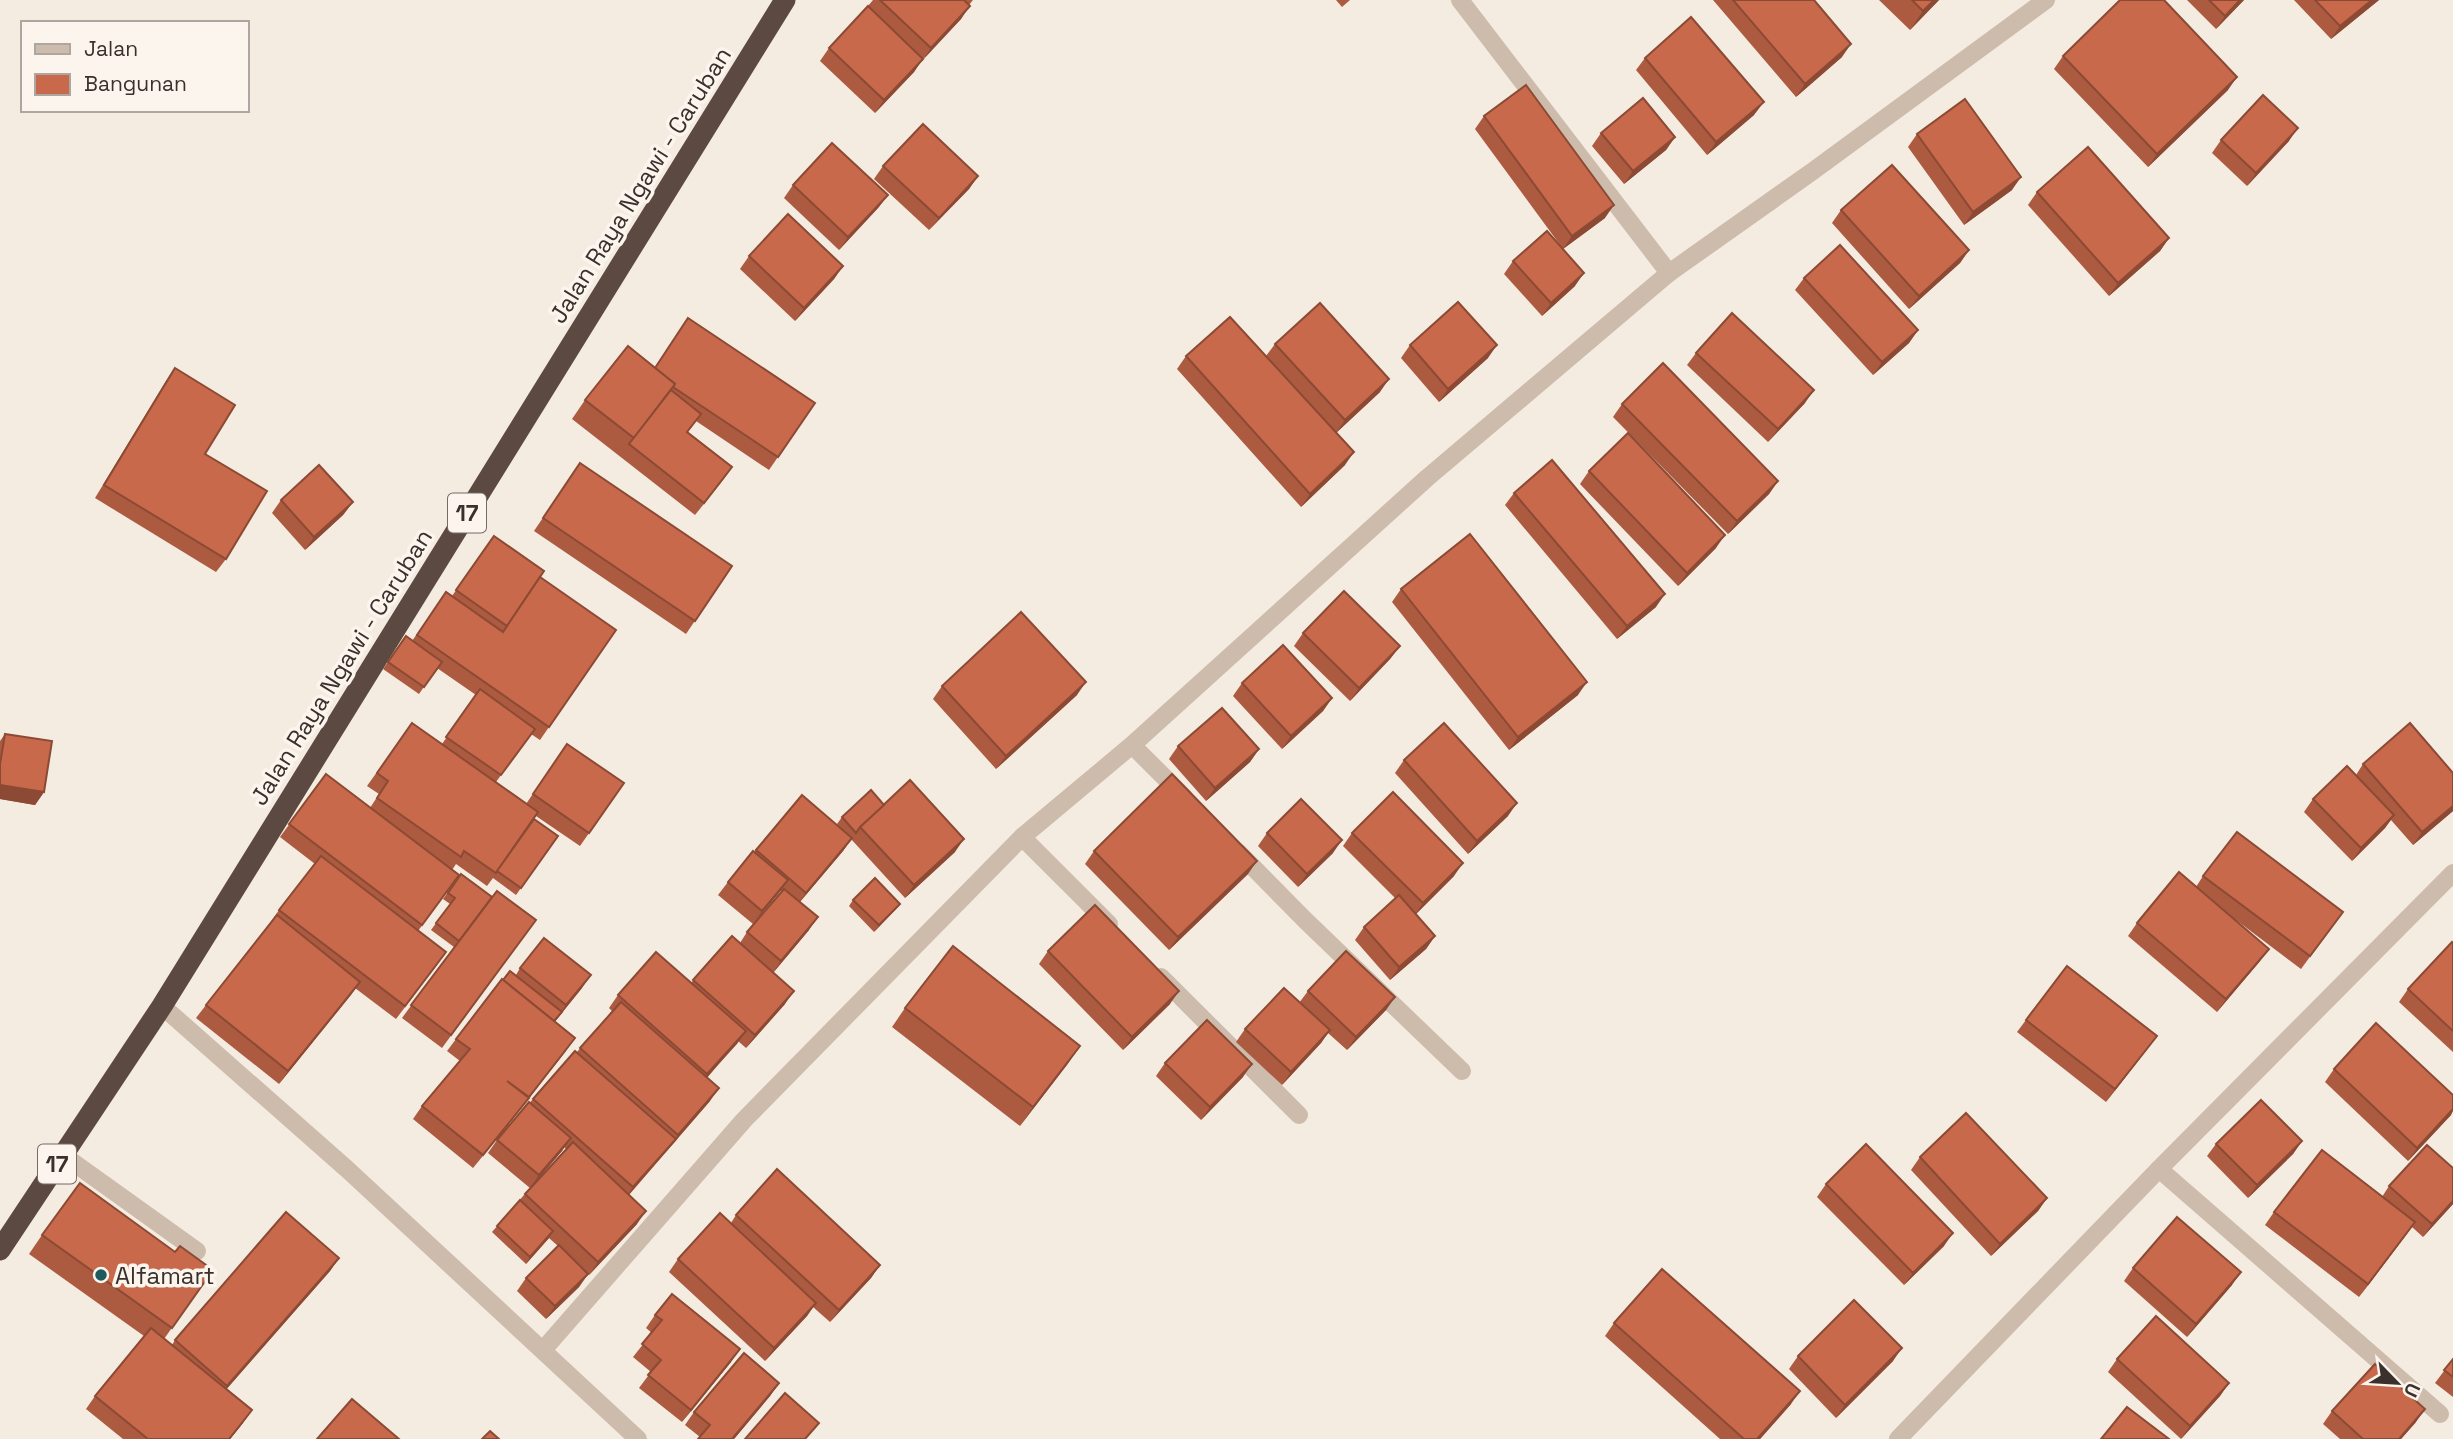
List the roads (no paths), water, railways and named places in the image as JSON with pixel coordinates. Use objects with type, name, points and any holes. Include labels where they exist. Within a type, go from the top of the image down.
[{"type":"highway","name":"Jalan Raya Ngawi - Caruban","points":[[0,1250],[162,1006],[785,0]]},
{"type":"street","points":[[1460,0],[1669,273]]},
{"type":"street","points":[[543,1350],[744,1120],[1022,837],[1132,745],[1427,478],[1669,273],[2046,0]]},
{"type":"street","points":[[1132,745],[1199,813]]},
{"type":"street","points":[[1022,837],[1117,933]]},
{"type":"street","points":[[1228,842],[1462,1071]]},
{"type":"street","points":[[1898,1439],[2159,1169],[2453,873]]},
{"type":"street","points":[[1146,962],[1299,1115]]},
{"type":"street","points":[[162,1006],[348,1170],[638,1439]]},
{"type":"street","points":[[63,1155],[197,1251]]},
{"type":"street","points":[[2159,1169],[2440,1414]]},
{"type":"place","name":"Alfamart","points":[[101,1275]]}]
